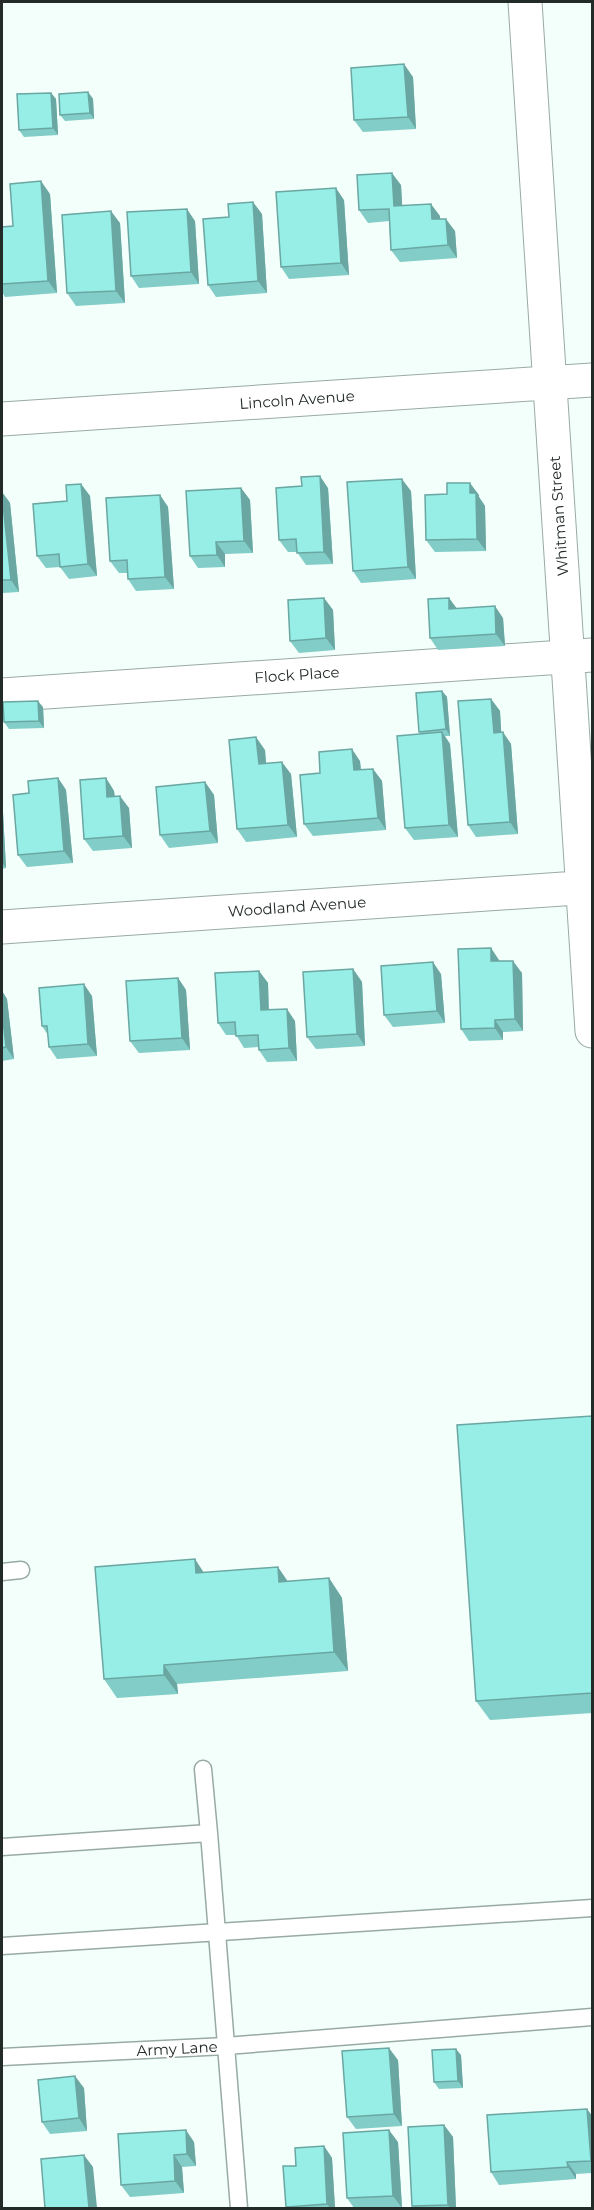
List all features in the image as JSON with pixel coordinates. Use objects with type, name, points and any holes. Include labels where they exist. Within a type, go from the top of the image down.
[{"type":"street","name":"Whitman Street","points":[[525,2],[550,383],[580,656],[592,1030]]},
{"type":"street","name":"Lincoln Avenue","points":[[2,419],[592,380]]},
{"type":"street","name":"Flock Place","points":[[2,695],[580,656]]},
{"type":"street","name":"Woodland Avenue","points":[[2,927],[588,887]]},
{"type":"lane","points":[[2,1572],[21,1570]]},
{"type":"lane","points":[[203,1768],[226,2046],[592,2017]]},
{"type":"lane","points":[[2,1847],[209,1833]]},
{"type":"lane","points":[[2,1946],[592,1908]]},
{"type":"lane","name":"Army Lane","points":[[2,2057],[226,2046],[239,2208]]},
{"type":"building","points":[[404,64],[408,117],[354,120],[351,68]]},
{"type":"building","points":[[88,92],[90,113],[60,115],[59,94]]},
{"type":"building","points":[[51,93],[53,128],[19,130],[17,94]]},
{"type":"building","points":[[392,173],[394,206],[431,204],[432,219],[446,219],[448,245],[391,250],[389,209],[359,210],[357,175]]},
{"type":"building","points":[[41,181],[48,281],[2,284],[2,227],[13,226],[10,184]]},
{"type":"building","points":[[336,188],[341,263],[281,267],[276,192]]},
{"type":"building","points":[[253,202],[258,281],[208,285],[203,219],[229,217],[228,204]]},
{"type":"building","points":[[187,209],[191,272],[131,276],[127,212]]},
{"type":"building","points":[[111,211],[116,291],[67,293],[62,215]]},
{"type":"building","points":[[320,476],[324,552],[297,553],[296,539],[279,540],[276,488],[302,486],[301,477]]},
{"type":"building","points":[[402,479],[408,567],[353,571],[347,482]]},
{"type":"building","points":[[447,483],[470,483],[470,493],[476,493],[477,539],[426,540],[425,495],[447,494]]},
{"type":"building","points":[[81,484],[88,564],[60,567],[59,554],[37,556],[33,504],[67,501],[66,485]]},
{"type":"building","points":[[241,488],[244,541],[216,542],[217,555],[190,556],[186,491]]},
{"type":"building","points":[[2,495],[11,580],[2,580]]},
{"type":"building","points":[[160,495],[165,577],[128,579],[127,560],[110,561],[106,498]]},
{"type":"building","points":[[324,598],[326,638],[290,641],[288,600]]},
{"type":"building","points":[[449,598],[449,609],[495,606],[496,634],[430,638],[428,599]]},
{"type":"building","points":[[442,691],[446,729],[419,732],[416,693]]},
{"type":"building","points":[[491,699],[494,733],[503,732],[510,822],[468,825],[458,701]]},
{"type":"building","points":[[38,701],[39,721],[4,722],[3,702]]},
{"type":"building","points":[[442,732],[449,825],[405,828],[397,736]]},
{"type":"building","points":[[256,737],[259,764],[282,762],[288,825],[237,829],[229,740]]},
{"type":"building","points":[[352,749],[354,770],[373,769],[378,818],[304,824],[300,775],[320,773],[319,752]]},
{"type":"building","points":[[58,778],[64,851],[18,855],[13,795],[29,793],[28,781]]},
{"type":"building","points":[[106,778],[107,797],[120,796],[123,836],[84,839],[80,780]]},
{"type":"building","points":[[205,782],[210,831],[160,835],[156,787]]},
{"type":"building","points":[[491,948],[491,961],[513,961],[515,1019],[495,1020],[495,1028],[461,1029],[458,949]]},
{"type":"building","points":[[433,962],[437,1011],[384,1015],[381,966]]},
{"type":"building","points":[[353,969],[357,1034],[307,1037],[303,972]]},
{"type":"building","points":[[259,971],[261,1010],[287,1009],[289,1048],[259,1050],[258,1035],[236,1036],[235,1022],[218,1023],[215,973]]},
{"type":"building","points":[[178,978],[182,1038],[130,1041],[126,981]]},
{"type":"building","points":[[84,984],[88,1044],[49,1047],[47,1026],[42,1026],[39,988]]},
{"type":"building","points":[[2,1011],[6,1047],[2,1048]]},
{"type":"building","points":[[592,1416],[592,1693],[476,1701],[457,1425]]},
{"type":"building","points":[[195,1559],[196,1573],[278,1567],[279,1582],[329,1578],[334,1652],[164,1665],[164,1675],[104,1679],[95,1567]]},
{"type":"building","points":[[389,2048],[394,2114],[347,2117],[342,2051]]},
{"type":"building","points":[[456,2049],[458,2081],[434,2082],[432,2050]]},
{"type":"building","points":[[75,2076],[79,2118],[42,2122],[38,2080]]},
{"type":"building","points":[[587,2109],[591,2161],[567,2162],[568,2167],[491,2172],[487,2115]]},
{"type":"building","points":[[444,2125],[448,2205],[412,2206],[408,2127]]},
{"type":"building","points":[[186,2130],[187,2154],[174,2155],[175,2181],[121,2185],[118,2134]]},
{"type":"building","points":[[389,2130],[393,2196],[347,2198],[343,2133]]},
{"type":"building","points":[[324,2146],[327,2204],[286,2207],[283,2166],[296,2166],[295,2148]]},
{"type":"building","points":[[84,2155],[89,2208],[45,2208],[41,2159]]}]
